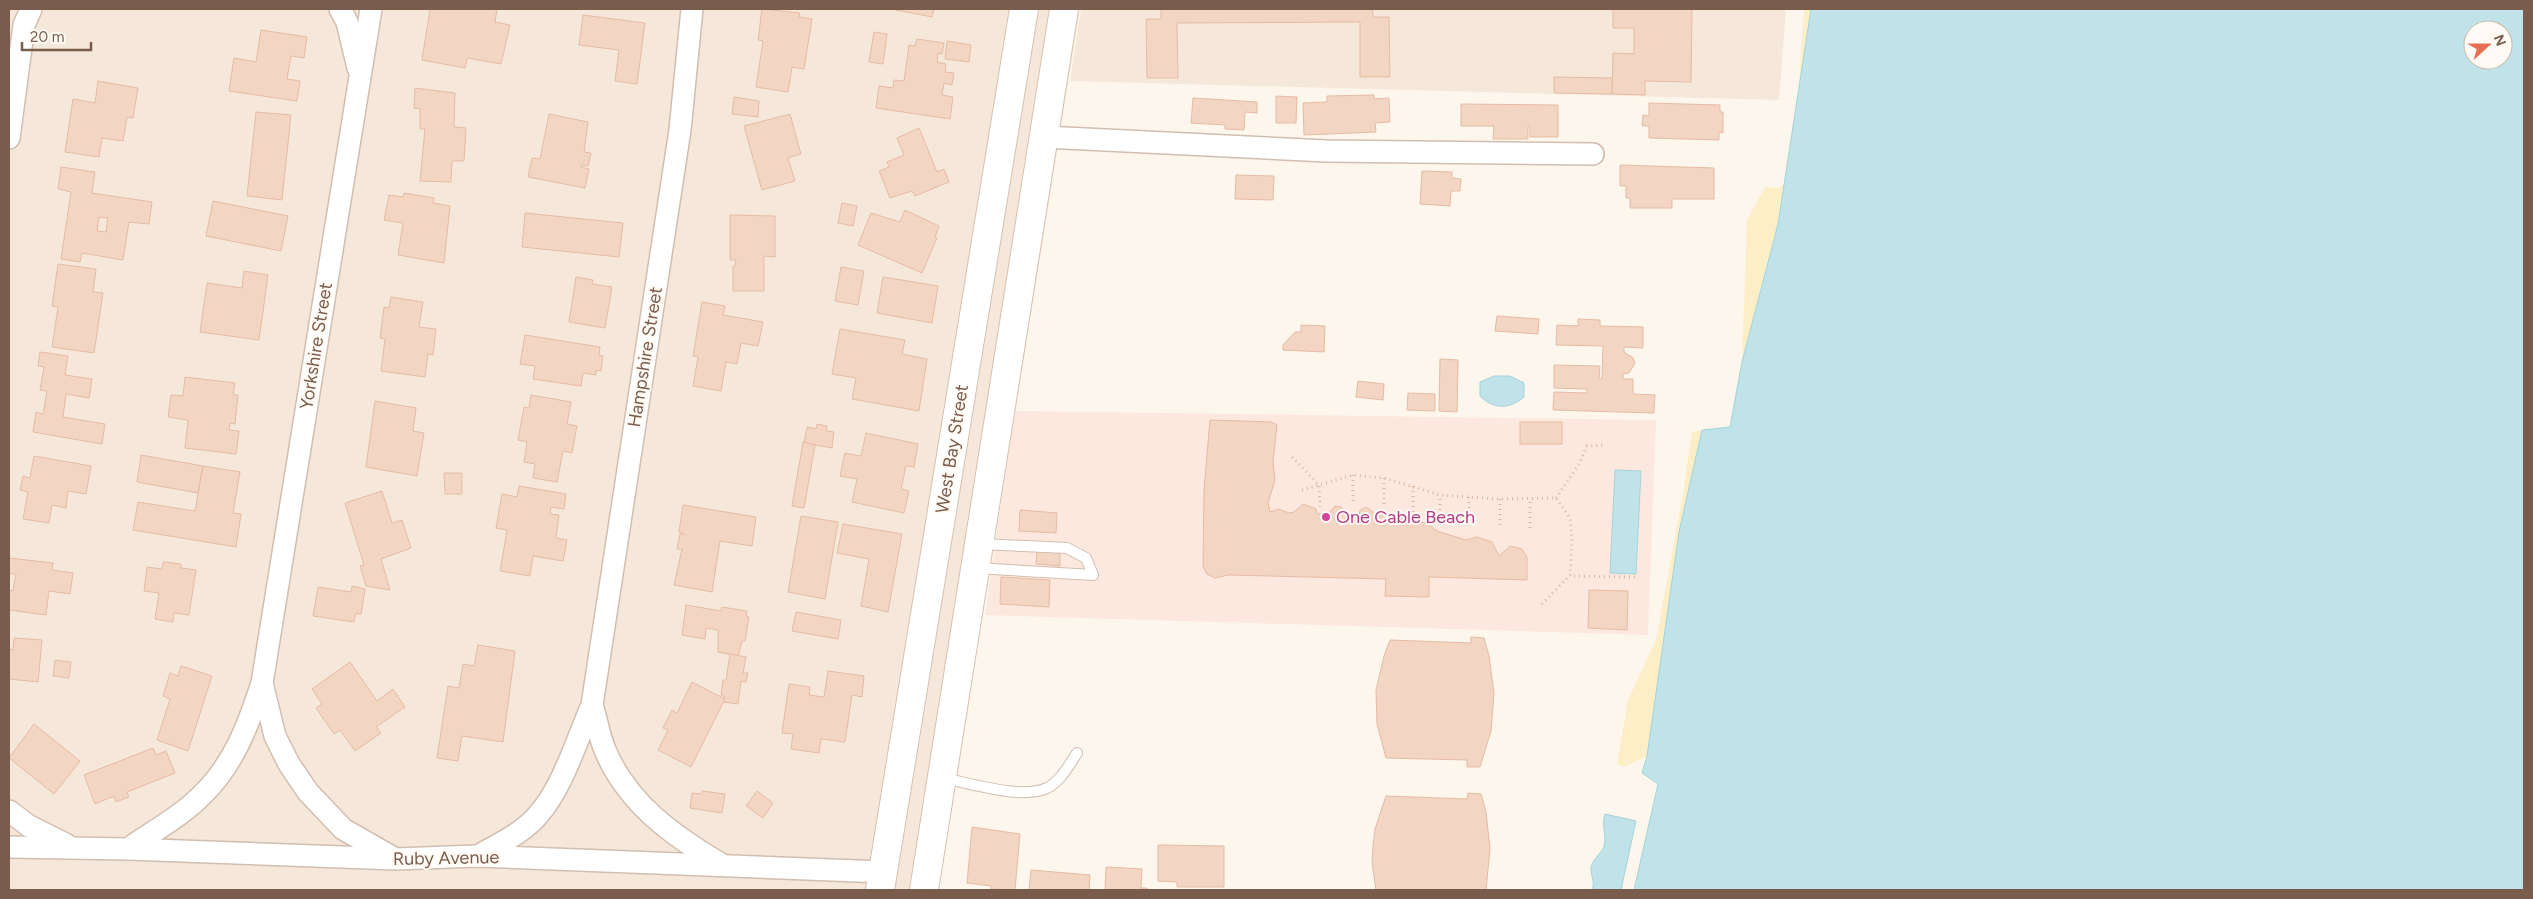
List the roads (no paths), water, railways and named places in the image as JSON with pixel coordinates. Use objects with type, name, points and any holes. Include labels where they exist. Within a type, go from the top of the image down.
[{"type":"main road","name":"West Bay Street","points":[[882,881],[1024,9]]},
{"type":"main road","points":[[924,890],[1064,9]]},
{"type":"street","points":[[9,138],[24,25],[31,9]]},
{"type":"street","points":[[340,9],[347,22],[360,76]]},
{"type":"street","name":"Yorkshire Street","points":[[128,849],[203,795],[223,771],[247,727],[262,683],[371,9]]},
{"type":"street","name":"Hampshire Street","points":[[478,856],[521,831],[538,815],[555,790],[592,705],[680,130],[692,9]]},
{"type":"street","points":[[1045,137],[1326,150],[1593,154]]},
{"type":"street","name":"Yorkshire Street","points":[[262,683],[275,736],[289,764],[308,792],[342,829],[395,859]]},
{"type":"street","name":"Hampshire Street","points":[[592,705],[605,749],[620,779],[639,803],[660,824],[689,845],[724,865]]},
{"type":"street","points":[[9,811],[29,826],[71,847]]},
{"type":"street","name":"Ruby Avenue","points":[[9,847],[71,847],[395,859],[478,856],[724,865],[882,881]]},
{"type":"lane","points":[[1067,548],[1086,558],[1093,575],[978,556],[1067,548]]},
{"type":"lane","points":[[942,778],[1027,793],[1047,788],[1062,777],[1078,753]]},
{"type":"water","points":[[1811,9],[2524,9],[2524,890],[1634,890],[1658,784],[1642,773],[1647,756],[1679,532],[1702,430],[1730,427],[1742,362],[1778,224]]},
{"type":"water","points":[[1494,376],[1510,376],[1524,383],[1524,397],[1508,406],[1496,406],[1485,401],[1480,396],[1480,382]]},
{"type":"water","points":[[1615,470],[1641,471],[1636,574],[1610,573]]},
{"type":"water","points":[[1605,814],[1636,821],[1621,890],[1592,890],[1591,867],[1604,846]]},
{"type":"place","name":"One Cable Beach","points":[[1326,517]]}]
